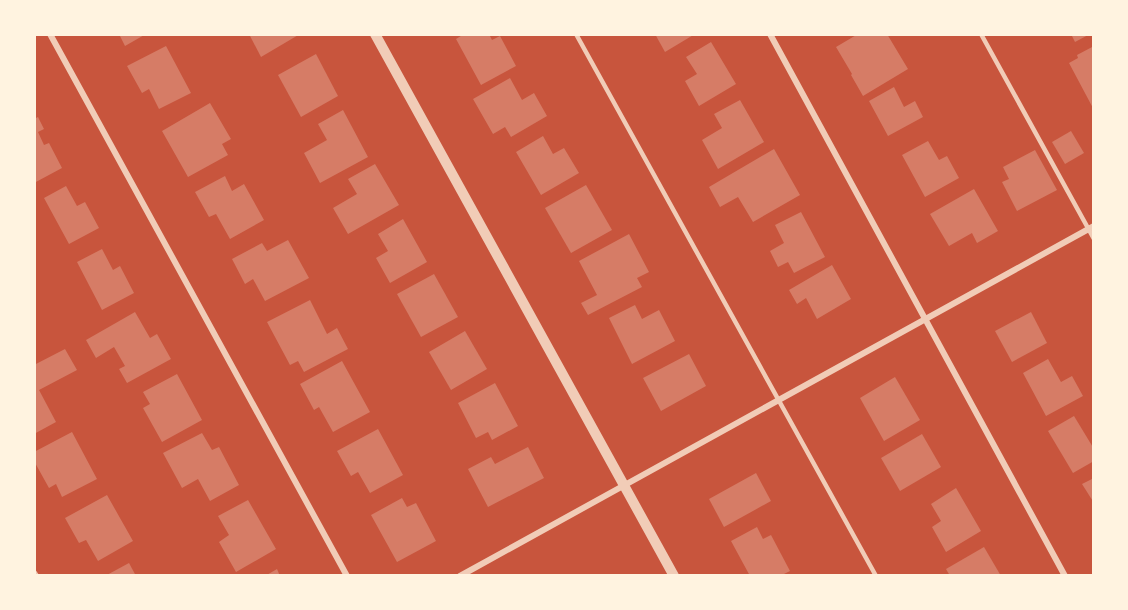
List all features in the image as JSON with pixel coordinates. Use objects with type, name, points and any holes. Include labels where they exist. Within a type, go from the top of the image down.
[{"type":"street","points":[[50,34],[347,576]]},
{"type":"street","points":[[375,34],[674,576]]},
{"type":"street","points":[[770,34],[1065,576]]},
{"type":"street","points":[[460,576],[1091,227]]},
{"type":"lane","points":[[576,34],[876,576]]},
{"type":"lane","points":[[981,34],[1091,227],[1094,239]]},
{"type":"building","points":[[119,34],[146,34],[125,46]]},
{"type":"building","points":[[249,34],[300,34],[261,57]]},
{"type":"building","points":[[464,34],[489,34],[492,40],[500,36],[516,66],[481,85],[456,39]]},
{"type":"building","points":[[655,34],[695,34],[665,52]]},
{"type":"building","points":[[858,34],[887,34],[908,69],[863,96],[836,47]]},
{"type":"building","points":[[1071,34],[1090,34],[1075,42]]},
{"type":"building","points":[[711,42],[736,84],[699,106],[685,81],[697,74],[686,57]]},
{"type":"building","points":[[166,46],[191,93],[159,109],[149,89],[142,93],[127,66]]},
{"type":"building","points":[[1094,46],[1094,110],[1069,63],[1078,58],[1077,55]]},
{"type":"building","points":[[316,54],[338,96],[301,117],[278,75]]},
{"type":"building","points":[[510,78],[522,100],[534,93],[547,116],[511,137],[505,127],[493,134],[473,99]]},
{"type":"building","points":[[894,87],[904,107],[915,101],[923,117],[888,136],[869,101]]},
{"type":"building","points":[[740,100],[764,142],[718,169],[702,140],[722,128],[714,114]]},
{"type":"building","points":[[210,103],[231,139],[222,144],[228,155],[188,177],[162,131]]},
{"type":"building","points":[[343,110],[368,157],[320,183],[304,153],[327,140],[318,124]]},
{"type":"building","points":[[38,117],[44,129],[38,132],[44,145],[49,143],[62,168],[34,183],[34,119]]},
{"type":"building","points":[[1071,131],[1084,153],[1065,164],[1052,142]]},
{"type":"building","points":[[543,136],[553,154],[564,148],[579,173],[541,195],[516,152]]},
{"type":"building","points":[[928,141],[939,160],[947,156],[959,178],[925,197],[902,155]]},
{"type":"building","points":[[774,149],[800,195],[753,222],[738,197],[720,207],[709,187]]},
{"type":"building","points":[[1035,150],[1057,190],[1017,211],[1002,182],[1009,179],[1003,167]]},
{"type":"building","points":[[375,164],[399,205],[348,234],[333,208],[357,194],[348,179]]},
{"type":"building","points":[[225,176],[232,191],[244,184],[264,220],[230,239],[216,214],[209,217],[195,192]]},
{"type":"building","points":[[586,185],[612,230],[571,253],[545,208]]},
{"type":"building","points":[[66,186],[77,206],[85,202],[99,228],[69,244],[44,198]]},
{"type":"building","points":[[974,189],[998,231],[977,243],[972,233],[949,246],[930,214]]},
{"type":"building","points":[[801,212],[825,257],[794,273],[788,262],[778,267],[770,251],[784,243],[775,225]]},
{"type":"building","points":[[403,219],[427,262],[390,283],[376,258],[388,251],[378,234]]},
{"type":"building","points":[[629,234],[649,272],[637,278],[642,287],[588,315],[581,303],[597,295],[579,261]]},
{"type":"building","points":[[288,240],[309,278],[265,301],[253,279],[245,284],[232,259],[262,243],[267,251]]},
{"type":"building","points":[[102,249],[113,270],[120,266],[134,293],[102,310],[77,262]]},
{"type":"building","points":[[832,265],[851,299],[817,319],[806,298],[797,304],[789,290]]},
{"type":"building","points":[[434,274],[458,317],[421,337],[397,294]]},
{"type":"building","points":[[310,300],[327,334],[337,328],[348,349],[304,372],[298,361],[290,365],[267,322]]},
{"type":"building","points":[[635,305],[642,319],[659,310],[675,341],[632,364],[609,318]]},
{"type":"building","points":[[135,312],[150,338],[157,334],[171,359],[127,383],[119,369],[125,366],[114,347],[96,358],[86,340]]},
{"type":"building","points":[[1031,312],[1047,343],[1012,362],[995,331]]},
{"type":"building","points":[[465,331],[487,369],[451,390],[429,352]]},
{"type":"building","points":[[65,349],[77,370],[39,390],[56,422],[34,434],[34,365]]},
{"type":"building","points":[[689,354],[706,386],[661,411],[643,378]]},
{"type":"building","points":[[1048,359],[1061,382],[1072,376],[1083,396],[1046,416],[1023,373]]},
{"type":"building","points":[[342,361],[370,412],[333,432],[319,407],[314,410],[300,384]]},
{"type":"building","points":[[177,374],[202,420],[162,442],[143,408],[150,404],[143,392]]},
{"type":"building","points":[[895,377],[920,420],[884,441],[860,398]]},
{"type":"building","points":[[495,383],[518,426],[492,440],[488,432],[476,438],[458,403]]},
{"type":"building","points":[[1074,416],[1094,449],[1094,461],[1073,473],[1048,431]]},
{"type":"building","points":[[378,429],[403,475],[370,493],[358,472],[351,476],[337,451]]},
{"type":"building","points":[[72,432],[97,479],[62,497],[56,484],[49,488],[34,461],[34,452]]},
{"type":"building","points":[[202,433],[212,450],[219,447],[239,485],[210,501],[198,479],[182,488],[163,453]]},
{"type":"building","points":[[922,434],[941,467],[900,491],[881,458]]},
{"type":"building","points":[[528,447],[544,478],[488,507],[468,469],[491,457],[495,464]]},
{"type":"building","points":[[756,473],[771,501],[724,527],[709,499]]},
{"type":"building","points":[[1094,478],[1094,503],[1082,484]]},
{"type":"building","points":[[956,488],[981,531],[946,552],[932,527],[941,521],[931,504]]},
{"type":"building","points":[[107,495],[133,541],[98,561],[86,540],[79,543],[65,518]]},
{"type":"building","points":[[402,498],[407,507],[416,503],[436,541],[397,562],[371,515]]},
{"type":"building","points":[[248,500],[276,549],[236,572],[219,542],[229,535],[218,516]]},
{"type":"building","points":[[757,527],[763,539],[771,535],[790,571],[780,576],[750,576],[731,541]]},
{"type":"building","points":[[984,547],[1001,576],[950,576],[946,569]]},
{"type":"building","points":[[129,563],[136,576],[105,576]]},
{"type":"building","points":[[277,569],[280,576],[265,576]]}]
